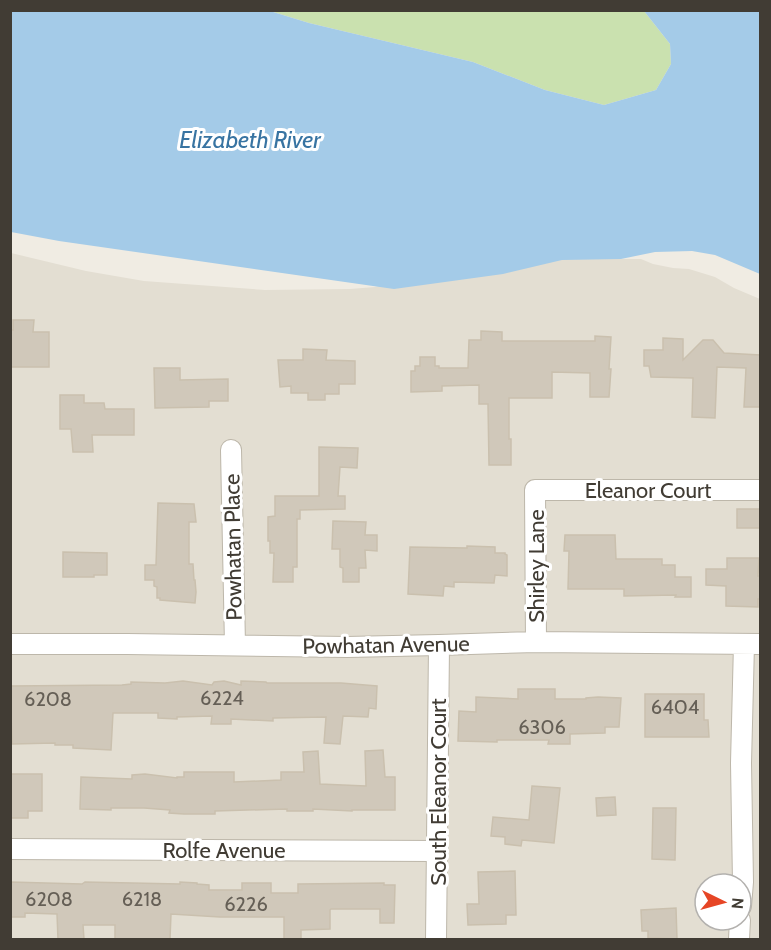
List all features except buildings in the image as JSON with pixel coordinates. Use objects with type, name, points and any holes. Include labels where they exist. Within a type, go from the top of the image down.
[{"type":"street","name":"Powhatan Place","points":[[231,450],[235,645]]},
{"type":"street","name":"Eleanor Court","points":[[535,490],[760,490]]},
{"type":"street","name":"Shirley Lane","points":[[535,490],[536,642]]},
{"type":"street","name":"Powhatan Avenue","points":[[10,644],[347,647],[536,642],[752,644]]},
{"type":"street","points":[[743,872],[741,763],[752,644]]},
{"type":"street","name":"South Eleanor Court","points":[[436,939],[439,645]]},
{"type":"street","name":"Rolfe Avenue","points":[[10,849],[438,851]]},
{"type":"shaded area","points":[[11,253],[86,271],[144,281],[265,290],[375,287],[401,280],[586,254],[621,259],[641,259],[653,264],[689,269],[715,277],[760,299],[760,939],[11,940]]},
{"type":"green space","points":[[270,11],[644,11],[670,44],[671,64],[656,90],[604,105],[545,90],[473,62],[309,23]]},
{"type":"water","name":"Elizabeth River","points":[[10,11],[270,11],[309,23],[473,62],[545,90],[604,105],[656,90],[671,64],[670,44],[644,11],[760,11],[760,274],[715,255],[692,251],[655,252],[621,259],[562,260],[503,274],[394,289],[59,241],[11,232]]}]
